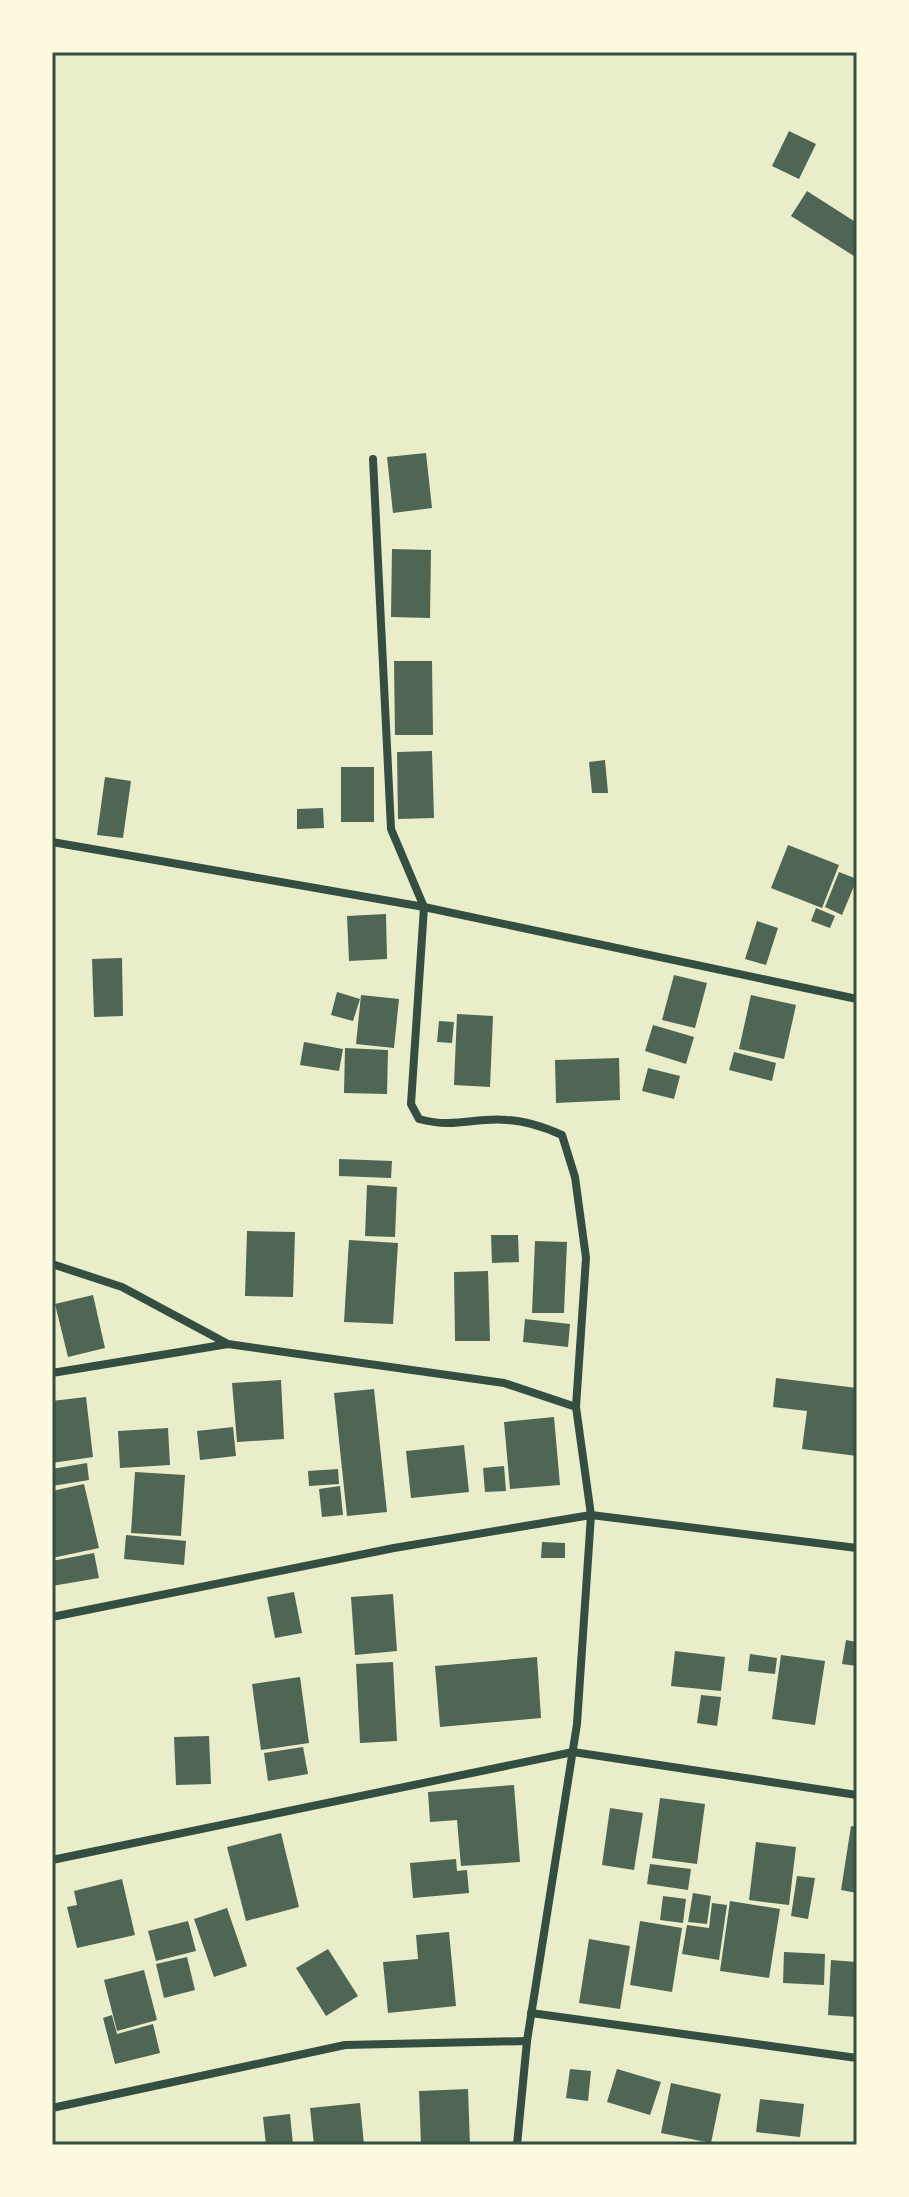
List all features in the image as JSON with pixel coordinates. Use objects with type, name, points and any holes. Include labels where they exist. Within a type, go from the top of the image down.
[{"type":"street","points":[[373,459],[391,829],[424,907],[411,1104],[419,1119],[443,1125],[505,1119],[536,1124],[562,1135],[575,1177],[586,1258],[576,1407],[591,1515],[573,1752],[527,2041],[517,2145]]},
{"type":"street","points":[[52,842],[424,907],[857,999]]},
{"type":"street","points":[[52,1264],[122,1287],[228,1344]]},
{"type":"street","points":[[52,1373],[228,1344],[504,1383],[576,1407]]},
{"type":"street","points":[[52,1617],[394,1548],[591,1515],[857,1548]]},
{"type":"street","points":[[52,1860],[573,1752],[857,1795]]},
{"type":"street","points":[[531,2013],[857,2058]]},
{"type":"street","points":[[52,2108],[345,2045],[527,2041]]},
{"type":"building","points":[[789,131],[816,144],[799,179],[772,166]]},
{"type":"building","points":[[807,191],[857,223],[857,258],[791,216]]},
{"type":"building","points":[[426,453],[432,508],[393,513],[387,457]]},
{"type":"building","points":[[392,549],[431,550],[430,618],[391,617]]},
{"type":"building","points":[[394,661],[432,661],[433,735],[395,735]]},
{"type":"building","points":[[432,751],[434,818],[398,819],[397,752]]},
{"type":"building","points":[[605,760],[608,793],[592,793],[589,762]]},
{"type":"building","points":[[341,767],[374,767],[374,822],[341,822]]},
{"type":"building","points":[[105,777],[131,781],[123,838],[97,835]]},
{"type":"building","points":[[323,808],[324,828],[297,829],[297,809]]},
{"type":"building","points":[[788,845],[839,865],[822,908],[771,888]]},
{"type":"building","points":[[839,872],[857,879],[842,915],[825,907]]},
{"type":"building","points":[[816,908],[835,916],[830,928],[811,921]]},
{"type":"building","points":[[386,914],[387,959],[349,961],[347,916]]},
{"type":"building","points":[[757,921],[778,928],[766,965],[745,959]]},
{"type":"building","points":[[122,958],[123,1016],[94,1017],[92,959]]},
{"type":"building","points":[[674,975],[707,983],[695,1028],[662,1020]]},
{"type":"building","points":[[337,992],[360,999],[353,1021],[331,1015]]},
{"type":"building","points":[[361,995],[399,999],[394,1048],[356,1044]]},
{"type":"building","points":[[751,995],[796,1005],[784,1059],[739,1049]]},
{"type":"building","points":[[457,1014],[493,1016],[490,1087],[454,1085]]},
{"type":"building","points":[[439,1021],[454,1022],[452,1043],[437,1042]]},
{"type":"building","points":[[653,1025],[694,1037],[686,1064],[645,1051]]},
{"type":"building","points":[[304,1042],[343,1049],[339,1071],[300,1065]]},
{"type":"building","points":[[345,1048],[388,1050],[387,1094],[344,1093]]},
{"type":"building","points":[[734,1052],[776,1063],[772,1081],[729,1070]]},
{"type":"building","points":[[619,1058],[620,1100],[556,1103],[555,1060]]},
{"type":"building","points":[[648,1068],[680,1076],[674,1099],[642,1091]]},
{"type":"building","points":[[339,1159],[392,1161],[391,1178],[339,1176]]},
{"type":"building","points":[[367,1185],[397,1187],[395,1237],[365,1236]]},
{"type":"building","points":[[247,1231],[295,1232],[293,1297],[245,1296]]},
{"type":"building","points":[[491,1235],[518,1235],[519,1262],[492,1263]]},
{"type":"building","points":[[349,1240],[398,1243],[393,1324],[344,1322]]},
{"type":"building","points":[[535,1241],[567,1242],[564,1313],[532,1313]]},
{"type":"building","points":[[488,1271],[490,1341],[455,1341],[454,1272]]},
{"type":"building","points":[[93,1295],[105,1348],[68,1357],[55,1304]]},
{"type":"building","points":[[525,1319],[570,1324],[568,1347],[523,1342]]},
{"type":"building","points":[[776,1378],[857,1388],[857,1456],[802,1449],[807,1411],[773,1407]]},
{"type":"building","points":[[281,1380],[284,1439],[237,1442],[232,1383]]},
{"type":"building","points":[[374,1389],[387,1512],[347,1516],[334,1393]]},
{"type":"building","points":[[86,1397],[93,1457],[52,1463],[52,1401]]},
{"type":"building","points":[[554,1417],[560,1485],[510,1489],[504,1422]]},
{"type":"building","points":[[233,1427],[236,1456],[200,1460],[197,1431]]},
{"type":"building","points":[[168,1428],[170,1465],[120,1468],[118,1431]]},
{"type":"building","points":[[464,1445],[469,1492],[411,1498],[406,1451]]},
{"type":"building","points":[[87,1463],[89,1480],[52,1486],[52,1469]]},
{"type":"building","points":[[504,1466],[506,1491],[485,1492],[483,1468]]},
{"type":"building","points":[[338,1469],[339,1484],[309,1486],[308,1471]]},
{"type":"building","points":[[135,1472],[185,1475],[181,1536],[131,1533]]},
{"type":"building","points":[[84,1484],[99,1548],[52,1558],[52,1491]]},
{"type":"building","points":[[340,1486],[343,1515],[322,1517],[319,1489]]},
{"type":"building","points":[[126,1535],[186,1541],[184,1565],[124,1559]]},
{"type":"building","points":[[542,1542],[565,1543],[565,1558],[541,1558]]},
{"type":"building","points":[[94,1553],[99,1578],[52,1586],[52,1561]]},
{"type":"building","points":[[294,1592],[302,1633],[275,1638],[267,1597]]},
{"type":"building","points":[[393,1594],[397,1651],[355,1655],[351,1597]]},
{"type":"building","points":[[846,1640],[857,1642],[857,1666],[842,1664]]},
{"type":"building","points":[[675,1651],[725,1657],[721,1691],[671,1686]]},
{"type":"building","points":[[750,1654],[777,1658],[775,1674],[748,1671]]},
{"type":"building","points":[[781,1655],[825,1661],[815,1725],[772,1719]]},
{"type":"building","points":[[537,1657],[541,1718],[440,1727],[435,1666]]},
{"type":"building","points":[[393,1662],[397,1741],[360,1743],[356,1664]]},
{"type":"building","points":[[300,1677],[309,1743],[261,1750],[252,1684]]},
{"type":"building","points":[[701,1695],[721,1697],[717,1726],[697,1723]]},
{"type":"building","points":[[209,1736],[211,1784],[176,1785],[174,1737]]},
{"type":"building","points":[[303,1747],[308,1774],[268,1781],[264,1753]]},
{"type":"building","points":[[514,1785],[520,1862],[461,1866],[457,1820],[430,1822],[428,1792]]},
{"type":"building","points":[[660,1798],[705,1804],[697,1864],[652,1858]]},
{"type":"building","points":[[610,1808],[643,1813],[634,1870],[602,1865]]},
{"type":"building","points":[[851,1826],[857,1827],[857,1893],[841,1890]]},
{"type":"building","points":[[281,1833],[299,1907],[246,1921],[227,1847]]},
{"type":"building","points":[[756,1842],[796,1847],[789,1905],[749,1900]]},
{"type":"building","points":[[456,1859],[457,1871],[467,1870],[469,1893],[413,1898],[410,1863]]},
{"type":"building","points":[[650,1864],[691,1869],[688,1890],[647,1884]]},
{"type":"building","points":[[797,1876],[815,1878],[808,1919],[791,1916]]},
{"type":"building","points":[[122,1879],[135,1935],[77,1948],[67,1907],[77,1905],[74,1891]]},
{"type":"building","points":[[693,1893],[711,1896],[707,1924],[688,1922]]},
{"type":"building","points":[[663,1896],[686,1899],[683,1923],[660,1920]]},
{"type":"building","points":[[730,1901],[780,1909],[769,1978],[720,1971]]},
{"type":"building","points":[[712,1903],[727,1905],[719,1960],[682,1954],[687,1925],[709,1928]]},
{"type":"building","points":[[227,1908],[247,1966],[214,1977],[194,1919]]},
{"type":"building","points":[[188,1921],[196,1951],[156,1961],[148,1931]]},
{"type":"building","points":[[640,1921],[682,1928],[672,1992],[630,1985]]},
{"type":"building","points":[[449,1932],[456,2006],[388,2013],[383,1962],[418,1959],[416,1935]]},
{"type":"building","points":[[589,1939],[630,1946],[620,2009],[579,2003]]},
{"type":"building","points":[[328,1949],[358,1996],[326,2016],[296,1968]]},
{"type":"building","points":[[784,1952],[825,1954],[824,1985],[783,1983]]},
{"type":"building","points":[[187,1957],[195,1990],[164,1998],[156,1964]]},
{"type":"building","points":[[831,1960],[857,1962],[857,2017],[828,2015]]},
{"type":"building","points":[[144,1970],[157,2020],[117,2031],[104,1980]]},
{"type":"building","points":[[112,2015],[117,2034],[153,2024],[160,2053],[115,2064],[103,2018]]},
{"type":"building","points":[[570,2069],[591,2071],[588,2101],[566,2098]]},
{"type":"building","points":[[617,2069],[661,2082],[650,2115],[607,2102]]},
{"type":"building","points":[[671,2083],[721,2094],[711,2143],[661,2133]]},
{"type":"building","points":[[468,2089],[470,2145],[421,2145],[419,2091]]},
{"type":"building","points":[[760,2099],[804,2104],[800,2137],[756,2132]]},
{"type":"building","points":[[360,2103],[364,2145],[314,2145],[310,2108]]},
{"type":"building","points":[[290,2114],[293,2145],[266,2145],[263,2117]]}]
